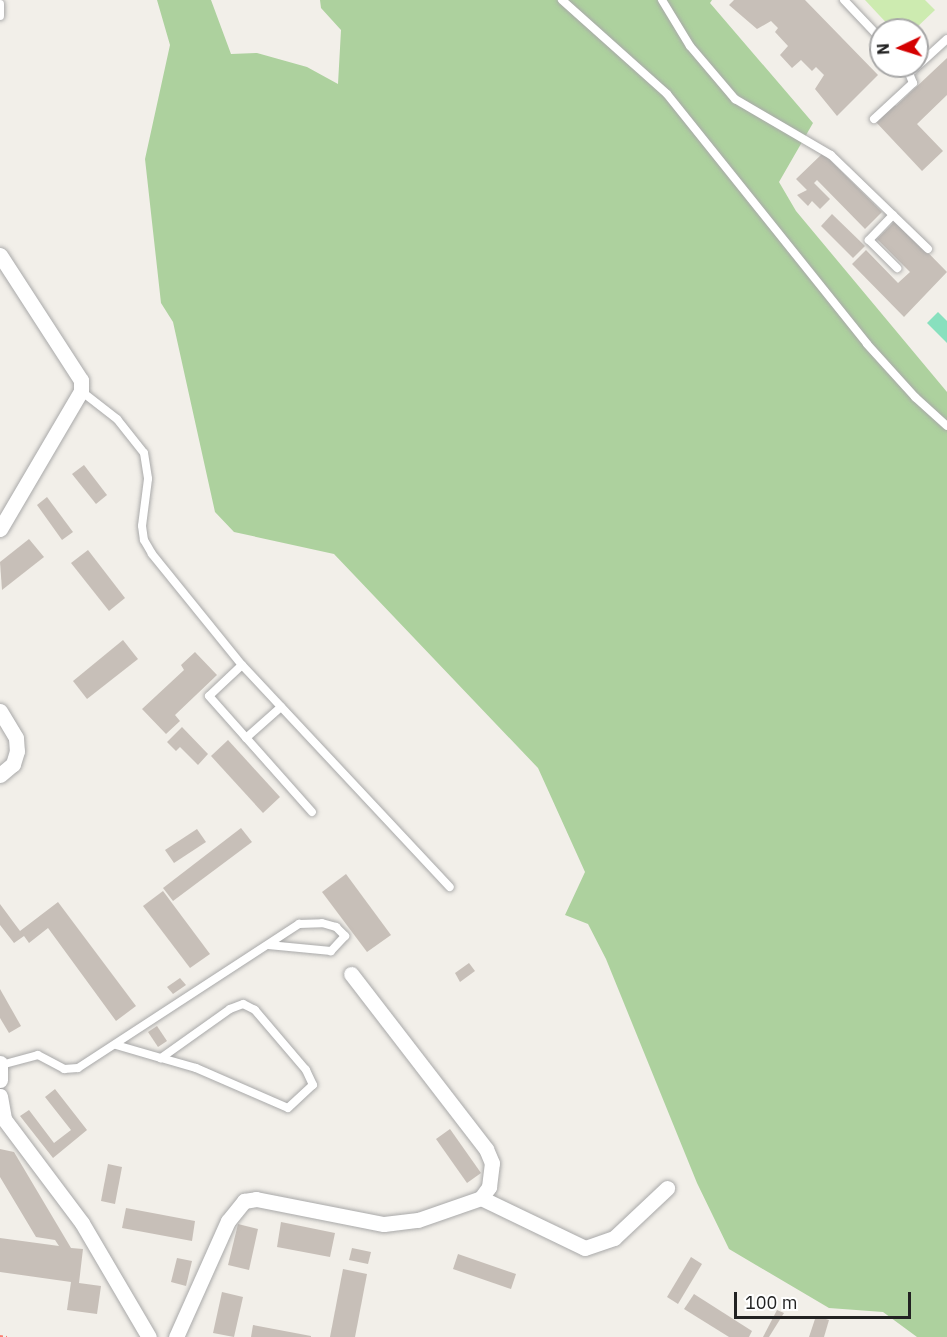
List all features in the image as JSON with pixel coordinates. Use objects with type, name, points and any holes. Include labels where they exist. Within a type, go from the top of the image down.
[{"type":"street","points":[[0,255],[81,380],[81,391],[0,529]]},
{"type":"street","points":[[0,711],[15,738],[17,751],[13,764],[0,775]]},
{"type":"street","points":[[176,1337],[228,1221],[244,1201],[256,1199],[384,1224],[418,1220],[481,1198],[493,1176],[486,1149],[351,974]]},
{"type":"street","points":[[0,1096],[4,1119],[82,1223],[149,1337]]},
{"type":"street","points":[[481,1198],[585,1248],[614,1238],[667,1188]]},
{"type":"lane","points":[[562,0],[667,94],[867,344],[915,397],[947,426]]},
{"type":"lane","points":[[662,0],[690,46],[735,99],[831,155],[928,249]]},
{"type":"lane","points":[[844,0],[869,26]]},
{"type":"lane","points":[[0,4],[0,16]]},
{"type":"lane","points":[[929,53],[947,39]]},
{"type":"lane","points":[[874,119],[912,83],[911,78]]},
{"type":"lane","points":[[893,215],[869,240],[897,268]]},
{"type":"lane","points":[[81,391],[117,419],[144,453],[148,465],[142,513],[146,545],[242,665],[450,887]]},
{"type":"lane","points":[[242,665],[209,696],[312,812]]},
{"type":"lane","points":[[246,738],[281,706]]},
{"type":"lane","points":[[0,1069],[38,1055],[64,1069],[78,1068],[299,924],[310,922],[336,927],[345,936],[331,951],[268,945]]},
{"type":"lane","points":[[116,1045],[161,1058],[196,1068],[288,1108],[313,1085],[306,1070],[255,1010],[243,1004],[230,1009],[161,1058]]},
{"type":"path","points":[[0,1336],[7,1337]]},
{"type":"green space","points":[[157,0],[211,0],[231,54],[257,53],[307,67],[338,84],[341,30],[321,8],[320,0],[712,0],[710,3],[813,123],[779,182],[796,211],[947,392],[947,1337],[917,1337],[883,1312],[829,1308],[729,1249],[697,1183],[606,959],[588,924],[565,915],[585,872],[538,768],[334,554],[234,532],[215,512],[173,322],[161,303],[145,159],[170,45]]},
{"type":"green space","points":[[865,0],[925,0],[935,10],[927,18],[882,18]]},
{"type":"green space","points":[[938,312],[947,321],[947,343],[927,323]]},
{"type":"building","points":[[734,0],[805,0],[869,66],[869,78],[875,78],[837,116],[815,89],[824,75],[816,67],[812,71],[801,60],[792,68],[780,55],[788,46],[775,32],[778,28],[771,21],[757,29],[729,5]]},
{"type":"building","points":[[947,58],[947,95],[917,124],[943,151],[922,171],[875,121],[893,103],[896,106],[926,78],[929,78],[929,75]]},
{"type":"building","points":[[823,153],[882,212],[865,229],[817,180],[814,183],[830,199],[820,209],[812,201],[808,206],[797,195],[807,190],[796,179]]},
{"type":"building","points":[[832,214],[865,246],[853,258],[821,226]]},
{"type":"building","points":[[896,220],[947,272],[904,317],[852,264],[866,250],[898,283],[910,272],[877,239]]},
{"type":"building","points":[[84,465],[107,495],[96,504],[72,474]]},
{"type":"building","points":[[47,497],[73,532],[62,540],[37,505]]},
{"type":"building","points":[[29,539],[44,557],[2,590],[0,562]]},
{"type":"building","points":[[88,550],[125,598],[109,611],[71,563]]},
{"type":"building","points":[[123,640],[138,659],[87,699],[73,681]]},
{"type":"building","points":[[195,652],[217,675],[175,715],[180,721],[166,734],[142,709],[184,670],[181,665]]},
{"type":"building","points":[[182,727],[208,754],[198,765],[180,747],[176,751],[167,742]]},
{"type":"building","points":[[228,740],[280,797],[263,813],[211,756]]},
{"type":"building","points":[[241,828],[252,842],[173,901],[163,888]]},
{"type":"building","points":[[197,829],[206,842],[174,863],[165,850]]},
{"type":"building","points":[[346,874],[391,935],[367,952],[322,892]]},
{"type":"building","points":[[163,891],[210,954],[190,968],[143,906]]},
{"type":"building","points":[[58,902],[136,1006],[116,1021],[48,928],[29,943],[24,936],[14,943],[0,925],[0,904],[20,931]]},
{"type":"building","points":[[469,963],[475,971],[460,982],[455,973]]},
{"type":"building","points":[[180,978],[186,985],[173,994],[167,987]]},
{"type":"building","points":[[0,989],[21,1026],[9,1033],[0,1018]]},
{"type":"building","points":[[157,1026],[167,1041],[158,1047],[148,1032]]},
{"type":"building","points":[[55,1089],[87,1130],[53,1158],[20,1116],[29,1110],[54,1143],[71,1130],[45,1097]]},
{"type":"building","points":[[450,1129],[481,1173],[467,1183],[436,1139]]},
{"type":"building","points":[[0,1149],[14,1152],[71,1248],[83,1249],[79,1283],[101,1286],[97,1314],[67,1310],[71,1282],[0,1272],[0,1238],[59,1246],[55,1240],[36,1237],[0,1177]]},
{"type":"building","points":[[108,1164],[122,1167],[115,1204],[101,1201]]},
{"type":"building","points":[[126,1208],[195,1221],[192,1241],[122,1228]]},
{"type":"building","points":[[281,1222],[335,1233],[330,1257],[277,1247]]},
{"type":"building","points":[[238,1224],[258,1229],[249,1270],[228,1265]]},
{"type":"building","points":[[352,1248],[371,1252],[368,1264],[349,1260]]},
{"type":"building","points":[[458,1254],[516,1274],[511,1289],[453,1269]]},
{"type":"building","points":[[691,1257],[702,1264],[678,1304],[667,1297]]},
{"type":"building","points":[[177,1258],[192,1261],[186,1286],[171,1282]]},
{"type":"building","points":[[343,1269],[367,1274],[355,1337],[330,1337]]},
{"type":"building","points":[[222,1292],[243,1297],[234,1337],[213,1333]]},
{"type":"building","points":[[694,1294],[752,1331],[749,1337],[729,1337],[684,1309]]},
{"type":"building","points":[[777,1310],[784,1313],[769,1337],[763,1337]]},
{"type":"building","points":[[816,1316],[829,1320],[824,1337],[809,1337]]},
{"type":"building","points":[[253,1325],[311,1336],[311,1337],[251,1337]]}]
